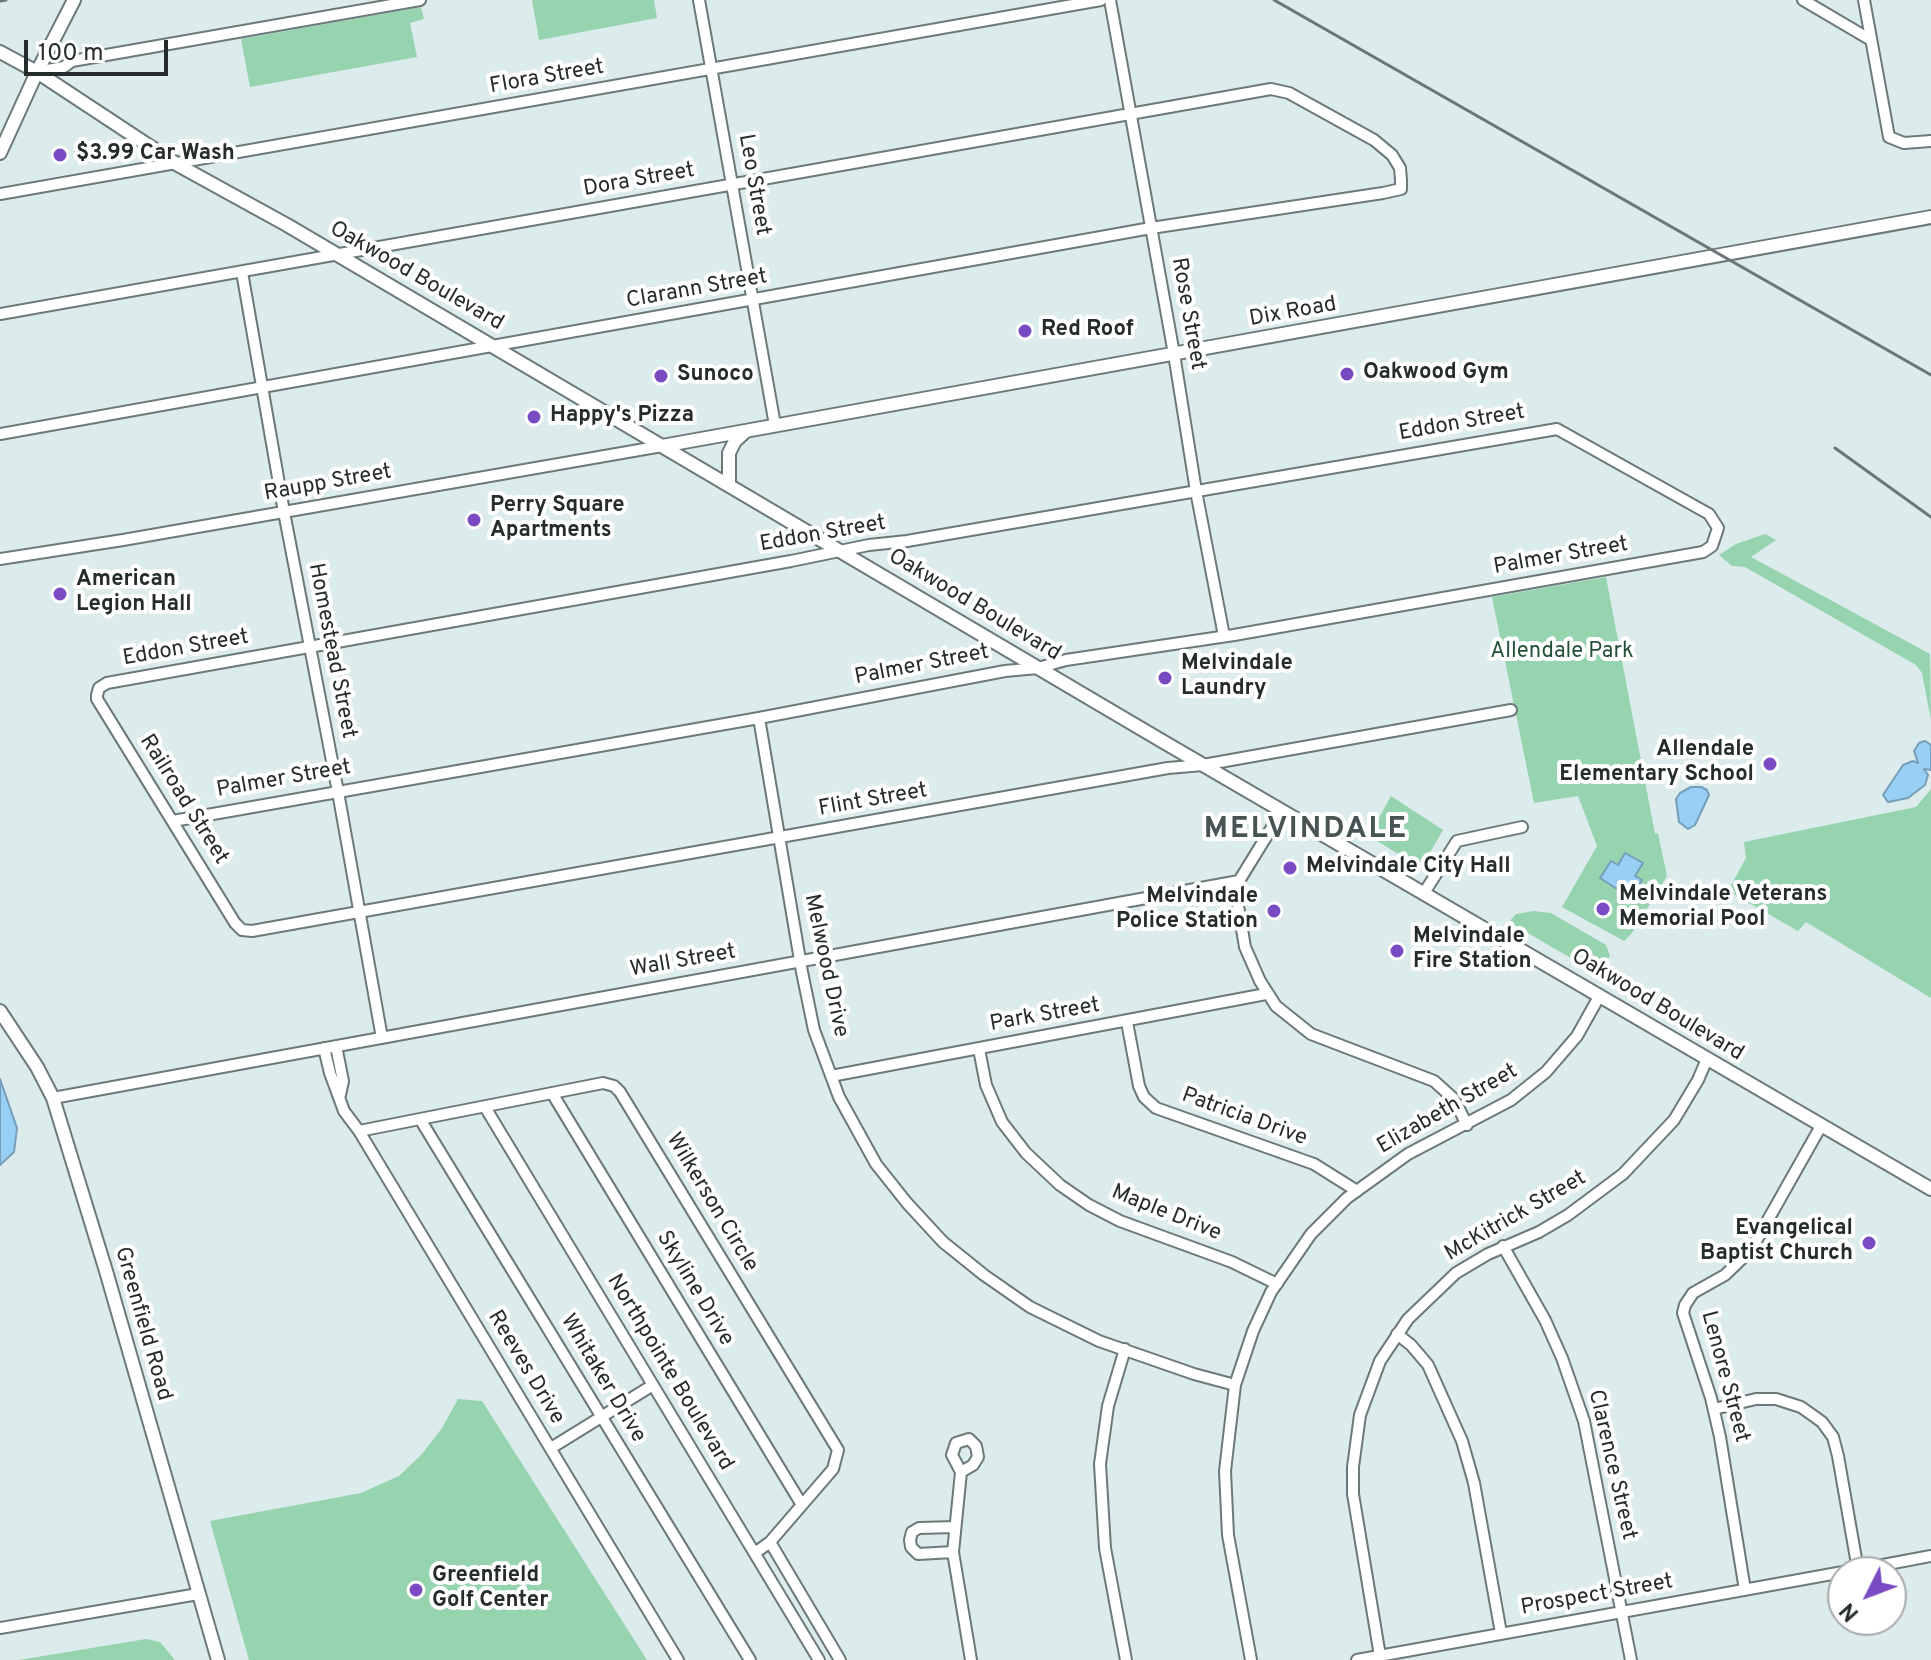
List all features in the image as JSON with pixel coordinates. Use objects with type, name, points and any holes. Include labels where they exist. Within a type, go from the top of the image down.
[{"type":"main road","points":[[0,153],[74,0]]},
{"type":"main road","name":"Oakwood Boulevard","points":[[0,52],[37,72],[178,165],[337,254],[1203,765],[1931,1189]]},
{"type":"main road","name":"Dix Road","points":[[662,446],[1931,217]]},
{"type":"main road","points":[[729,485],[729,453],[735,441],[749,429]]},
{"type":"main road","name":"Greenfield Road","points":[[0,1011],[25,1047],[53,1098],[218,1660]]},
{"type":"street","points":[[37,72],[64,67],[72,61],[420,0]]},
{"type":"street","name":"Leo Street","points":[[699,0],[775,425]]},
{"type":"street","name":"Flora Street","points":[[0,194],[1101,0]]},
{"type":"street","name":"Rose Street","points":[[1110,0],[1224,636]]},
{"type":"street","points":[[1803,0],[1871,40]]},
{"type":"street","points":[[1864,0],[1889,137],[1911,143],[1931,141]]},
{"type":"street","name":"Dora Street","points":[[0,314],[1271,89],[1284,92],[1374,140],[1392,155],[1400,168],[1401,189]]},
{"type":"street","name":"Clarann Street","points":[[0,434],[1151,228],[1401,189]]},
{"type":"street","name":"Homestead Street","points":[[242,272],[382,1038]]},
{"type":"street","name":"Eddon Street","points":[[99,688],[107,683],[843,551],[1557,429],[1709,514],[1716,522],[1718,535]]},
{"type":"street","name":"Raupp Street","points":[[0,559],[662,446]]},
{"type":"street","name":"Palmer Street","points":[[173,821],[759,718],[994,673],[1038,668],[1066,660],[1224,636],[1703,552],[1712,546],[1718,535]]},
{"type":"street","name":"Railroad Street","points":[[99,688],[97,699],[242,930]]},
{"type":"street","name":"Flint Street","points":[[242,930],[252,931],[1511,710]]},
{"type":"street","name":"Melwood Drive","points":[[759,718],[814,1030],[851,1122],[876,1164],[943,1242],[1030,1307],[1078,1332],[1194,1374],[1235,1385]]},
{"type":"street","points":[[1282,811],[1239,881],[1236,894],[1245,947],[1266,994],[1287,1017],[1311,1034],[1434,1081],[1454,1099],[1467,1125]]},
{"type":"street","points":[[1424,893],[1457,841],[1522,827]]},
{"type":"street","name":"Wall Street","points":[[53,1098],[1239,881]]},
{"type":"street","name":"Park Street","points":[[831,1076],[1266,994]]},
{"type":"street","name":"Elizabeth Street","points":[[1251,1660],[1225,1504],[1226,1444],[1235,1385],[1253,1331],[1277,1284],[1321,1223],[1357,1191],[1408,1154],[1511,1100],[1546,1072],[1577,1036],[1600,995]]},
{"type":"street","name":"Patricia Drive","points":[[1127,1022],[1139,1086],[1144,1097],[1156,1108],[1314,1164],[1357,1191]]},
{"type":"street","name":"Reeves Drive","points":[[330,1047],[330,1073],[344,1111],[359,1131],[678,1660]]},
{"type":"street","name":"Maple Drive","points":[[979,1049],[986,1085],[1002,1122],[1026,1153],[1060,1185],[1120,1221],[1232,1262],[1277,1284]]},
{"type":"street","name":"McKitrick Street","points":[[1380,1656],[1356,1522],[1353,1467],[1360,1415],[1380,1361],[1414,1312],[1442,1285],[1471,1263],[1568,1215],[1623,1174],[1674,1120],[1707,1059]]},
{"type":"street","name":"Wilkerson Circle","points":[[359,1131],[603,1083],[614,1086],[620,1092],[838,1450],[833,1469],[770,1542],[755,1553]]},
{"type":"street","name":"Skyline Drive","points":[[552,1093],[802,1505]]},
{"type":"street","name":"Northpointe Boulevard","points":[[485,1107],[816,1659]]},
{"type":"street","name":"Whitaker Drive","points":[[420,1119],[750,1660]]},
{"type":"street","name":"Lenore Street","points":[[1745,1590],[1714,1409],[1685,1322],[1685,1305],[1693,1293],[1725,1275],[1751,1250],[1821,1126]]},
{"type":"street","name":"Clarence Street","points":[[1503,1246],[1545,1320],[1577,1397],[1592,1448],[1631,1660]]},
{"type":"street","points":[[1397,1334],[1428,1365],[1462,1441],[1474,1483],[1501,1633]]},
{"type":"street","points":[[1125,1349],[1108,1406],[1100,1464],[1105,1548],[1126,1660]]},
{"type":"street","points":[[551,1448],[653,1385]]},
{"type":"street","points":[[1714,1409],[1756,1399],[1776,1399],[1801,1407],[1822,1422],[1833,1437],[1838,1456],[1856,1556]]},
{"type":"street","points":[[961,1472],[953,1552],[971,1660]]},
{"type":"street","points":[[953,1552],[918,1554],[911,1547],[910,1540],[912,1532],[919,1528],[955,1527]]},
{"type":"street","points":[[770,1542],[840,1660]]},
{"type":"street","name":"Prospect Street","points":[[1907,1561],[1931,1556]]},
{"type":"street","name":"Prospect Street","points":[[1357,1660],[1827,1575]]},
{"type":"street","points":[[0,1628],[198,1594]]},
{"type":"street","points":[[816,1659],[836,1649]]},
{"type":"green space","points":[[532,0],[654,0],[657,18],[539,40]]},
{"type":"green space","points":[[421,7],[424,19],[410,23],[417,57],[250,87],[241,39]]},
{"type":"green space","points":[[1765,534],[1776,540],[1751,557],[1930,654],[1931,720],[1922,673],[1916,665],[1745,567],[1732,566],[1719,555],[1736,544]]},
{"type":"green space","name":"Allendale Park","points":[[1606,577],[1655,834],[1658,833],[1667,876],[1624,941],[1562,907],[1597,846],[1578,796],[1534,803],[1492,597]]},
{"type":"green space","points":[[1931,789],[1931,998],[1806,922],[1798,931],[1728,891],[1746,858],[1744,842],[1916,807]]},
{"type":"green space","points":[[1391,796],[1443,830],[1421,868],[1369,836]]},
{"type":"green space","points":[[1534,911],[1551,913],[1606,945],[1610,956],[1598,974],[1509,922],[1516,914]]},
{"type":"green space","name":"Greenfield Golf Center","points":[[458,1399],[482,1401],[647,1660],[249,1660],[210,1521],[361,1493],[399,1476],[422,1454],[442,1428]]},
{"type":"green space","points":[[146,1639],[160,1642],[175,1660],[19,1660]]},
{"type":"water","points":[[1925,741],[1931,745],[1931,770],[1924,769],[1928,775],[1925,785],[1908,798],[1888,802],[1883,795],[1903,765],[1913,761],[1918,763],[1914,751],[1919,743]]},
{"type":"water","points":[[1691,787],[1701,787],[1709,795],[1695,825],[1688,829],[1679,822],[1676,799]]},
{"type":"water","points":[[1625,853],[1643,863],[1635,876],[1642,880],[1631,898],[1600,878],[1611,861],[1618,865]]},
{"type":"water","points":[[0,1079],[17,1128],[14,1152],[0,1165]]},
{"type":"railway","points":[[0,1],[6,0]]},
{"type":"railway","points":[[1274,0],[1931,375]]},
{"type":"railway","points":[[1835,448],[1931,517]]},
{"type":"place","name":"$3.99 Car Wash","points":[[60,155]]},
{"type":"place","name":"Red Roof","points":[[1025,331]]},
{"type":"place","name":"Oakwood Gym","points":[[1347,374]]},
{"type":"place","name":"Sunoco","points":[[661,376]]},
{"type":"place","name":"Happy's Pizza","points":[[534,417]]},
{"type":"place","name":"Perry Square Apartments","points":[[474,520]]},
{"type":"place","name":"American Legion Hall","points":[[60,594]]},
{"type":"place","name":"Melvindale Laundry","points":[[1165,678]]},
{"type":"place","name":"Allendale Elementary School","points":[[1770,764]]},
{"type":"place","name":"Melvindale City Hall","points":[[1290,868]]},
{"type":"place","name":"Melvindale Veterans Memorial Pool","points":[[1603,909]]},
{"type":"place","name":"Melvindale Police Station","points":[[1274,911]]},
{"type":"place","name":"Melvindale Fire Station","points":[[1397,951]]},
{"type":"place","name":"Evangelical Baptist Church","points":[[1869,1243]]},
{"type":"place","name":"Greenfield Golf Center","points":[[416,1590]]},
{"type":"district","name":"MELVINDALE","points":[[1306,831]]}]
